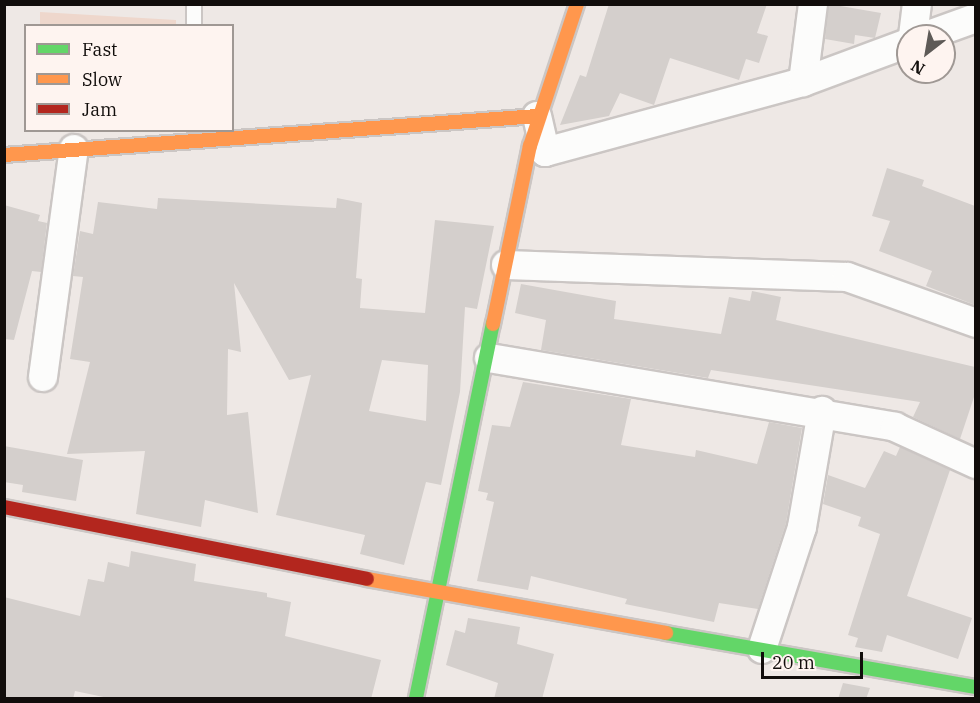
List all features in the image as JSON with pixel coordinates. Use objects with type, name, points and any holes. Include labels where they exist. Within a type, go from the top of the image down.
[{"type":"street","points":[[416,699],[441,594],[537,116],[577,4]]},
{"type":"street","points":[[803,82],[813,4]]},
{"type":"street","points":[[914,24],[917,4]]},
{"type":"street","points":[[956,25],[975,18]]},
{"type":"street","points":[[537,116],[545,152],[803,82],[896,47]]},
{"type":"street","points":[[234,132],[537,116]]},
{"type":"street","points":[[4,155],[194,134],[232,132]]},
{"type":"street","points":[[42,377],[74,149]]},
{"type":"street","points":[[506,265],[847,277],[975,323]]},
{"type":"street","points":[[489,358],[822,411],[895,426],[975,464]]},
{"type":"street","points":[[762,649],[802,527],[822,411]]},
{"type":"street","points":[[4,507],[441,594],[975,687]]},
{"type":"lane","points":[[194,4],[194,24]]},
{"type":"shaded area","points":[[40,12],[176,20],[176,24],[40,24]]},
{"type":"building","points":[[609,4],[767,4],[757,33],[768,36],[759,63],[746,59],[739,80],[670,58],[654,105],[620,93],[609,116],[560,125],[580,75],[586,77]]},
{"type":"building","points":[[829,4],[881,13],[875,38],[855,35],[854,44],[825,39]]},
{"type":"building","points":[[887,168],[924,180],[922,186],[975,206],[975,305],[926,286],[932,271],[879,251],[890,221],[872,216]]},
{"type":"building","points":[[158,198],[336,208],[337,198],[362,203],[356,278],[362,279],[360,308],[425,313],[435,220],[494,226],[477,309],[465,307],[460,392],[441,485],[426,482],[404,565],[360,554],[365,535],[276,515],[311,375],[289,380],[234,283],[241,352],[228,349],[227,415],[248,412],[258,513],[205,500],[201,527],[136,514],[145,451],[67,454],[90,362],[70,359],[83,277],[73,276],[80,231],[93,234],[98,202],[157,209]],"holes":[[[382,360],[428,365],[426,421],[369,411]]]},
{"type":"building","points":[[4,205],[40,215],[38,221],[47,223],[41,272],[32,271],[14,340],[4,339]]},
{"type":"building","points":[[521,284],[616,301],[614,319],[721,334],[729,297],[750,301],[752,291],[781,297],[776,320],[975,367],[975,394],[960,439],[913,417],[920,402],[711,370],[708,378],[541,350],[546,320],[515,313]]},
{"type":"building","points":[[523,382],[631,399],[621,445],[695,457],[696,450],[757,464],[769,422],[802,428],[786,523],[758,609],[719,603],[714,622],[625,604],[627,599],[531,576],[528,590],[477,581],[494,502],[486,500],[488,493],[478,491],[492,425],[510,427]]},
{"type":"building","points":[[4,446],[83,460],[76,501],[22,492],[23,485],[4,482]]},
{"type":"building","points":[[900,447],[950,470],[907,596],[972,618],[958,659],[887,635],[882,652],[855,647],[858,638],[848,635],[880,534],[858,526],[861,517],[823,504],[828,475],[865,488],[884,451],[896,456]]},
{"type":"building","points":[[131,551],[196,564],[194,581],[267,593],[267,597],[291,602],[285,636],[381,660],[371,699],[113,699],[75,691],[73,699],[4,699],[4,597],[80,616],[88,579],[104,582],[108,562],[129,567]]},
{"type":"building","points":[[468,618],[520,627],[517,644],[554,654],[542,699],[494,699],[498,683],[446,665],[455,630],[465,633]]},
{"type":"building","points":[[843,683],[870,688],[866,699],[838,699]]},
{"type":"traffic: fast","points":[[416,698],[493,324]]},
{"type":"traffic: fast","points":[[666,633],[976,687]]},
{"type":"traffic: slow","points":[[493,324],[530,146],[577,4]]},
{"type":"traffic: slow","points":[[4,155],[537,116]]},
{"type":"traffic: slow","points":[[367,579],[666,633]]},
{"type":"traffic: jam","points":[[4,507],[367,579]]}]
